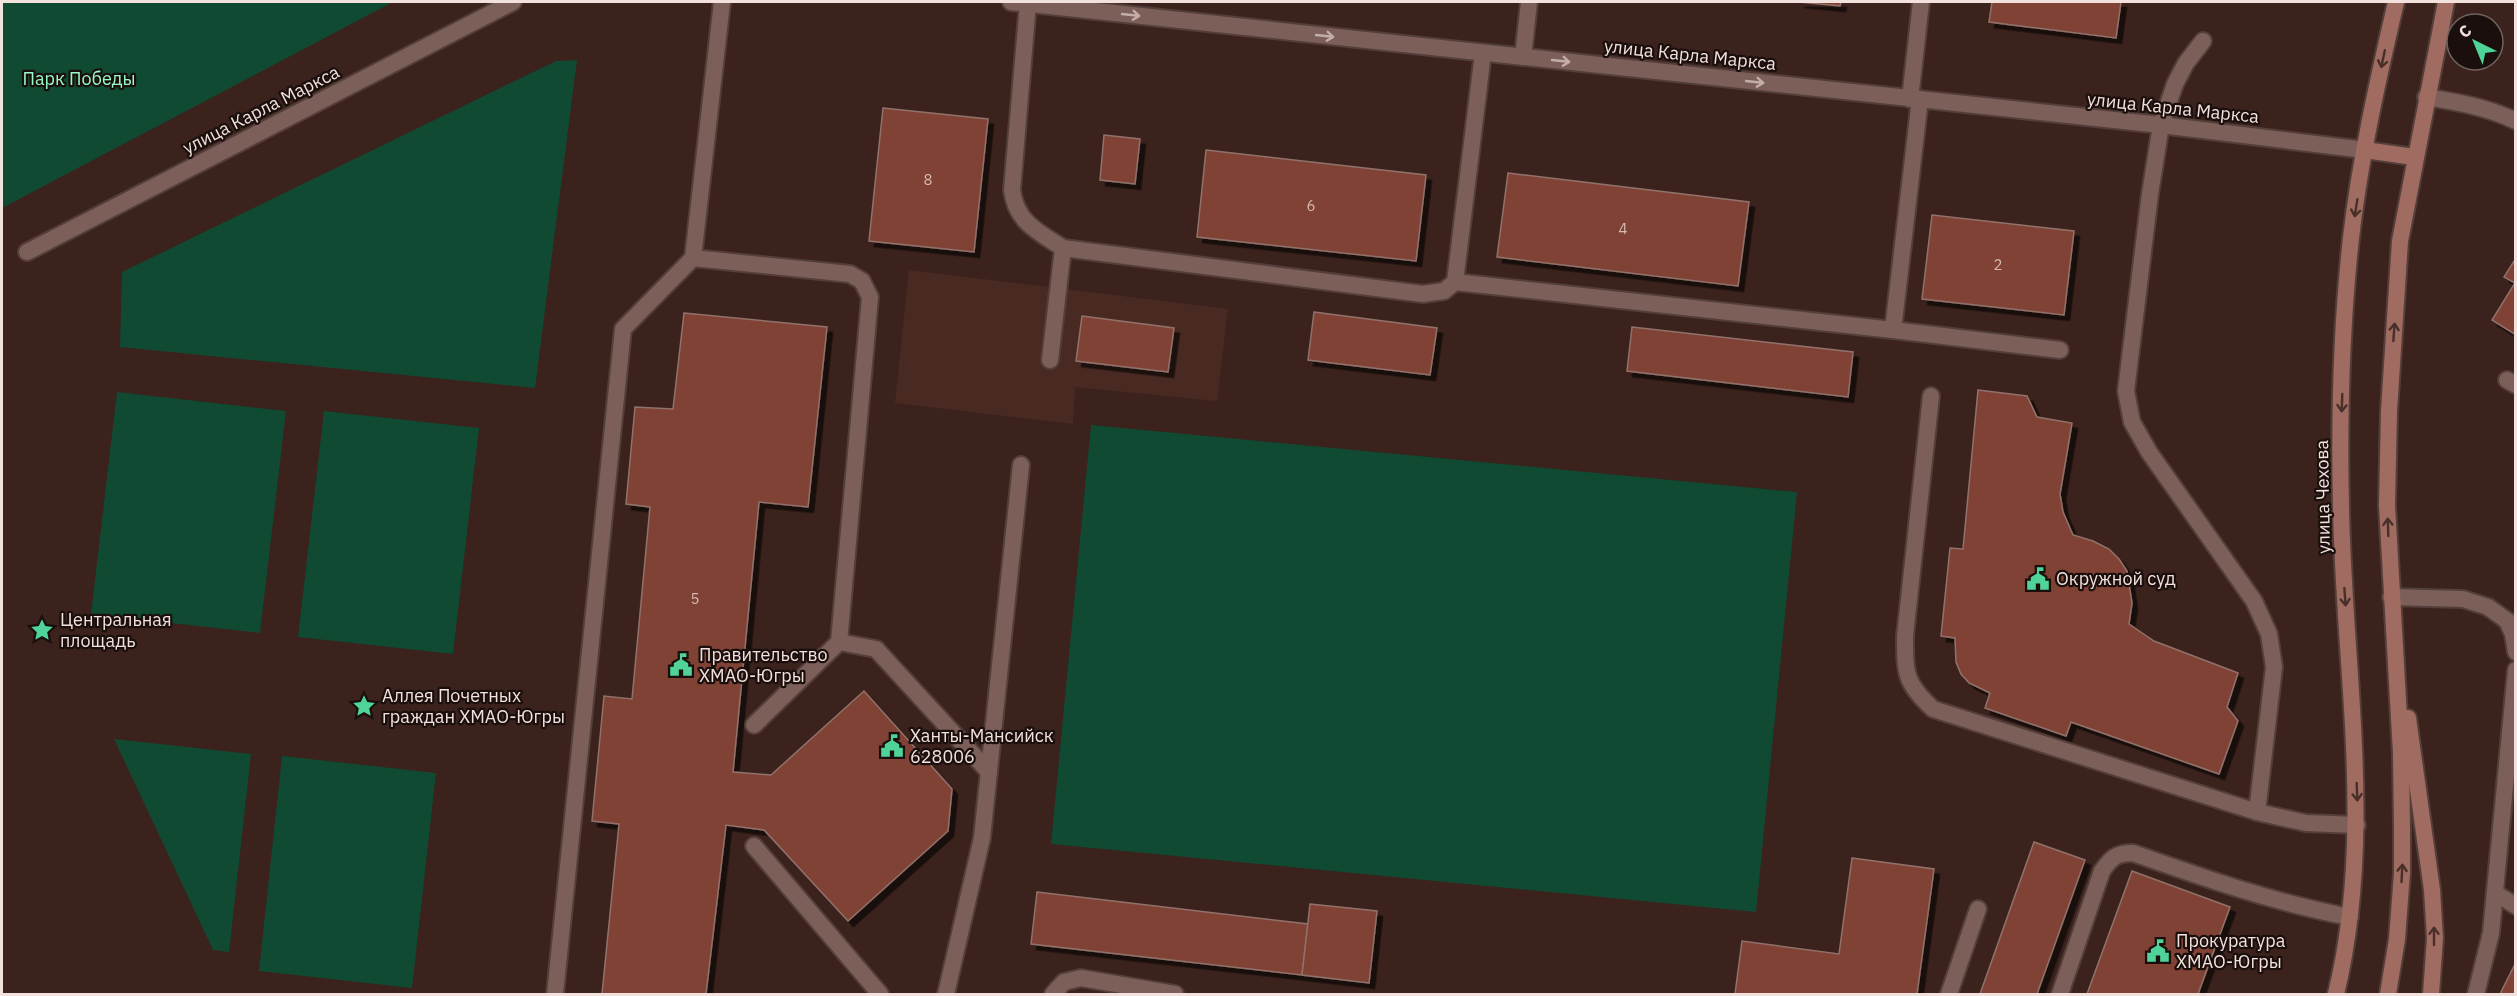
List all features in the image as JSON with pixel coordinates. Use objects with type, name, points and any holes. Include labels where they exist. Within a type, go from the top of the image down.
[{"type":"main road","name":"улица Чехова","points":[[2336,994],[2350,917],[2357,825],[2341,509],[2344,322],[2350,248],[2365,150],[2396,2]]},
{"type":"main road","points":[[2388,994],[2397,939],[2402,873],[2401,753],[2387,505],[2389,411],[2400,241],[2414,157],[2446,2]]},
{"type":"main road","points":[[2365,150],[2414,157]]},
{"type":"main road","points":[[2393,628],[2416,765],[2432,890],[2435,938],[2431,994]]},
{"type":"main road","points":[[2329,994],[2343,964]]},
{"type":"street","name":"улица Карла Маркса","points":[[27,252],[513,2]]},
{"type":"street","points":[[555,994],[623,329],[693,258],[722,2]]},
{"type":"street","name":"улица Карла Маркса","points":[[1011,2],[2161,125],[2365,150]]},
{"type":"street","points":[[1523,57],[1529,2]]},
{"type":"street","points":[[1893,330],[1915,99],[1921,2]]},
{"type":"street","points":[[1028,3],[1012,190],[1014,203],[1024,222],[1063,248],[1423,294],[1444,291],[1455,282],[1483,53]]},
{"type":"street","points":[[2203,41],[2186,63],[2175,84],[2161,125],[2150,194],[2126,391],[2132,422],[2149,452],[2254,602],[2269,634],[2274,667],[2257,812]]},
{"type":"street","points":[[2426,97],[2470,104],[2495,111],[2516,121]]},
{"type":"street","points":[[1050,360],[1063,248]]},
{"type":"street","points":[[693,258],[850,274],[862,281],[870,297],[839,642],[754,725]]},
{"type":"street","points":[[1455,282],[2060,350]]},
{"type":"street","points":[[1931,396],[1905,636],[1905,668],[1913,690],[1933,709],[2257,812],[2306,823],[2357,825]]},
{"type":"street","points":[[946,994],[982,838],[1021,465]]},
{"type":"street","points":[[2391,597],[2463,599],[2488,608],[2511,624],[2516,652]]},
{"type":"street","points":[[839,642],[876,649],[989,772]]},
{"type":"street","points":[[2476,994],[2485,963],[2495,894],[2516,670]]},
{"type":"street","points":[[754,846],[880,994]]},
{"type":"street","points":[[2060,994],[2102,871],[2111,858],[2122,853],[2133,853],[2237,889],[2350,917]]},
{"type":"street","points":[[2495,894],[2516,906]]},
{"type":"street","points":[[1949,994],[1978,909]]},
{"type":"street","points":[[1053,994],[1064,982],[1081,978],[1175,994]]},
{"type":"shaded area","points":[[909,270],[1228,309],[1217,401],[1075,387],[1073,424],[895,403]]},
{"type":"green space","name":"Парк Победы","points":[[2,2],[393,2],[2,208]]},
{"type":"green space","points":[[577,60],[535,388],[120,347],[122,272],[556,61]]},
{"type":"green space","points":[[117,392],[286,411],[260,633],[91,614]]},
{"type":"green space","points":[[324,411],[479,428],[453,654],[298,637]]},
{"type":"green space","points":[[1091,425],[1797,492],[1756,912],[1051,844]]},
{"type":"green space","points":[[114,739],[251,754],[229,952],[213,950]]},
{"type":"green space","points":[[282,756],[436,773],[412,988],[259,971]]},
{"type":"building","points":[[1799,2],[1841,2],[1840,6]]},
{"type":"building","points":[[1992,2],[2121,2],[2116,38],[1989,22]]},
{"type":"building","points":[[883,108],[988,119],[974,252],[869,241]]},
{"type":"building","points":[[1104,135],[1140,139],[1135,184],[1100,180]]},
{"type":"building","points":[[1206,150],[1426,175],[1416,261],[1197,237]]},
{"type":"building","points":[[1508,173],[1749,202],[1738,286],[1497,257]]},
{"type":"building","points":[[1932,215],[2074,231],[2064,315],[1922,299]]},
{"type":"building","points":[[2516,258],[2516,335],[2492,320],[2515,283],[2504,277]]},
{"type":"building","points":[[1314,312],[1437,328],[1430,375],[1308,360]]},
{"type":"building","points":[[684,313],[827,327],[808,507],[759,502],[733,772],[771,775],[864,691],[952,789],[948,831],[848,921],[764,830],[726,825],[706,994],[602,994],[619,824],[592,821],[604,696],[632,699],[650,507],[626,504],[635,407],[673,409]]},
{"type":"building","points":[[1082,316],[1174,328],[1168,372],[1076,361]]},
{"type":"building","points":[[1632,327],[1853,352],[1848,397],[1627,371]]},
{"type":"building","name":"Окружной суд","points":[[1978,390],[2027,396],[2037,417],[2072,423],[2060,494],[2063,512],[2073,535],[2109,549],[2127,571],[2132,603],[2129,624],[2154,641],[2238,673],[2227,707],[2238,721],[2219,774],[2071,722],[2066,736],[1985,708],[1990,693],[1969,683],[1961,674],[1956,662],[1955,638],[1941,636],[1950,548],[1963,549]]},
{"type":"building","points":[[2034,842],[2085,860],[2037,994],[1980,994]]},
{"type":"building","points":[[1852,858],[1934,869],[1917,994],[1735,994],[1742,941],[1839,954]]},
{"type":"building","name":"Прокуратура ХМАО-Югры","points":[[2132,871],[2230,907],[2198,994],[2087,994]]},
{"type":"building","points":[[1037,892],[1308,924],[1302,975],[1031,944]]},
{"type":"building","points":[[1310,904],[1377,911],[1369,983],[1302,975]]},
{"type":"building","points":[[2516,962],[2516,994],[2500,994]]},
{"type":"place","name":"Окружной суд","points":[[2038,579]]},
{"type":"place","name":"Центральная площадь","points":[[42,630]]},
{"type":"place","name":"Правительство ХМАО-Югры","points":[[681,665]]},
{"type":"place","name":"Аллея Почетных граждан ХМАО-Югры","points":[[364,706]]},
{"type":"place","name":"Ханты-Мансийск 628006","points":[[892,746]]},
{"type":"place","name":"Прокуратура ХМАО-Югры","points":[[2158,951]]}]
